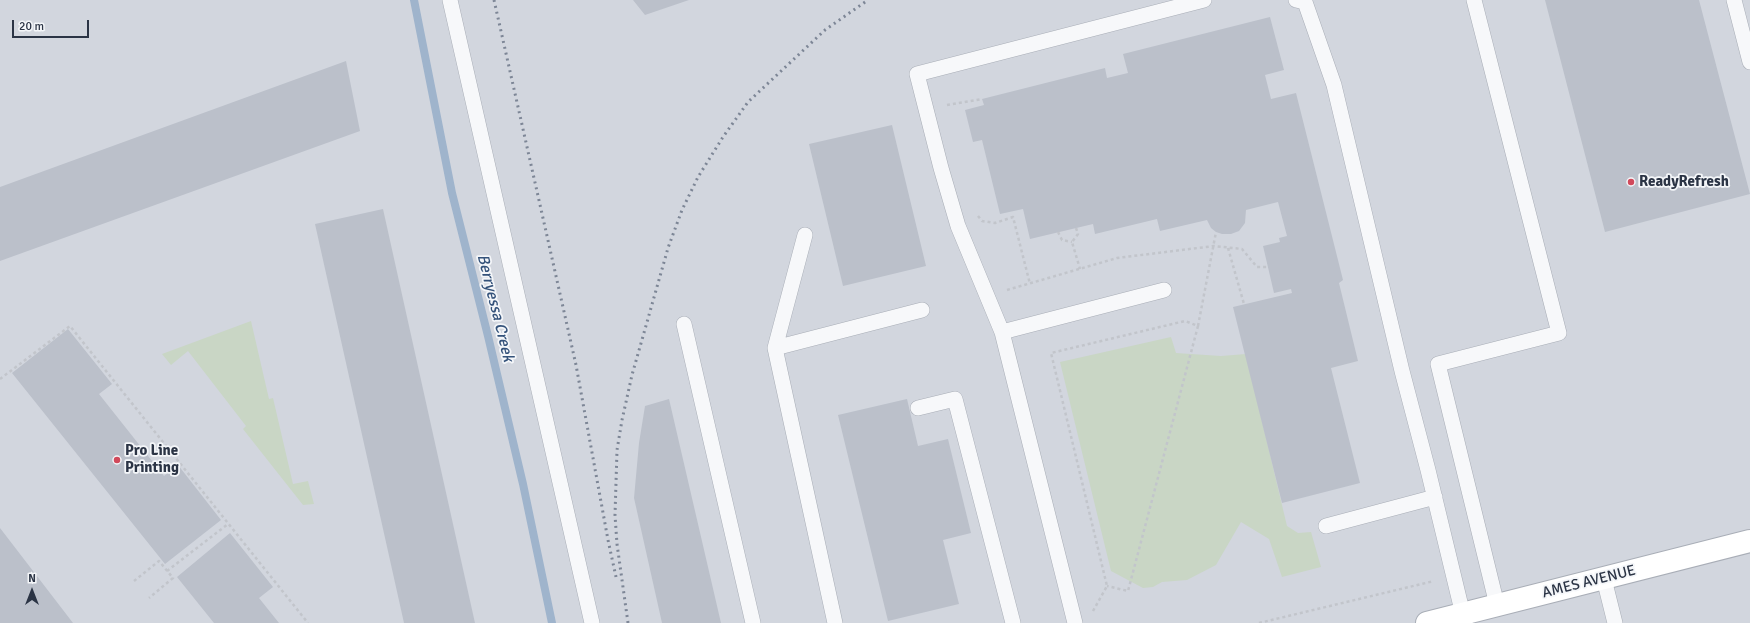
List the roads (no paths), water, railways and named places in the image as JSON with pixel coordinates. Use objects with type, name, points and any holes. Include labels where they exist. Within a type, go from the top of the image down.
[{"type":"street","name":"AMES AVENUE","points":[[1427,623],[1464,618],[1497,605],[1750,541]]},
{"type":"lane","points":[[450,0],[592,623]]},
{"type":"lane","points":[[1075,623],[1002,332],[958,226],[941,168],[917,74],[1204,0]]},
{"type":"lane","points":[[1296,0],[1305,2],[1334,85],[1402,371],[1435,497],[1464,618]]},
{"type":"lane","points":[[1474,0],[1559,333],[1438,364],[1497,605]]},
{"type":"lane","points":[[1734,0],[1750,62]]},
{"type":"lane","points":[[805,235],[775,348],[834,623]]},
{"type":"lane","points":[[1002,332],[1164,290]]},
{"type":"lane","points":[[775,348],[922,310]]},
{"type":"lane","points":[[684,324],[753,623]]},
{"type":"lane","points":[[918,408],[956,399],[1013,623]]},
{"type":"lane","points":[[1326,526],[1435,497]]},
{"type":"lane","points":[[1604,579],[1615,623]]},
{"type":"waterway","name":"Berryessa Creek","points":[[414,0],[452,193],[523,484],[552,623]]},
{"type":"railway","points":[[494,0],[576,365],[616,577]]},
{"type":"railway","points":[[628,623],[617,544],[615,515],[617,450],[632,375],[668,248],[682,210],[698,177],[723,137],[748,102],[825,30],[868,0]]},
{"type":"place","name":"ReadyRefresh","points":[[1631,182]]},
{"type":"place","name":"Pro Line Printing","points":[[117,460]]}]
